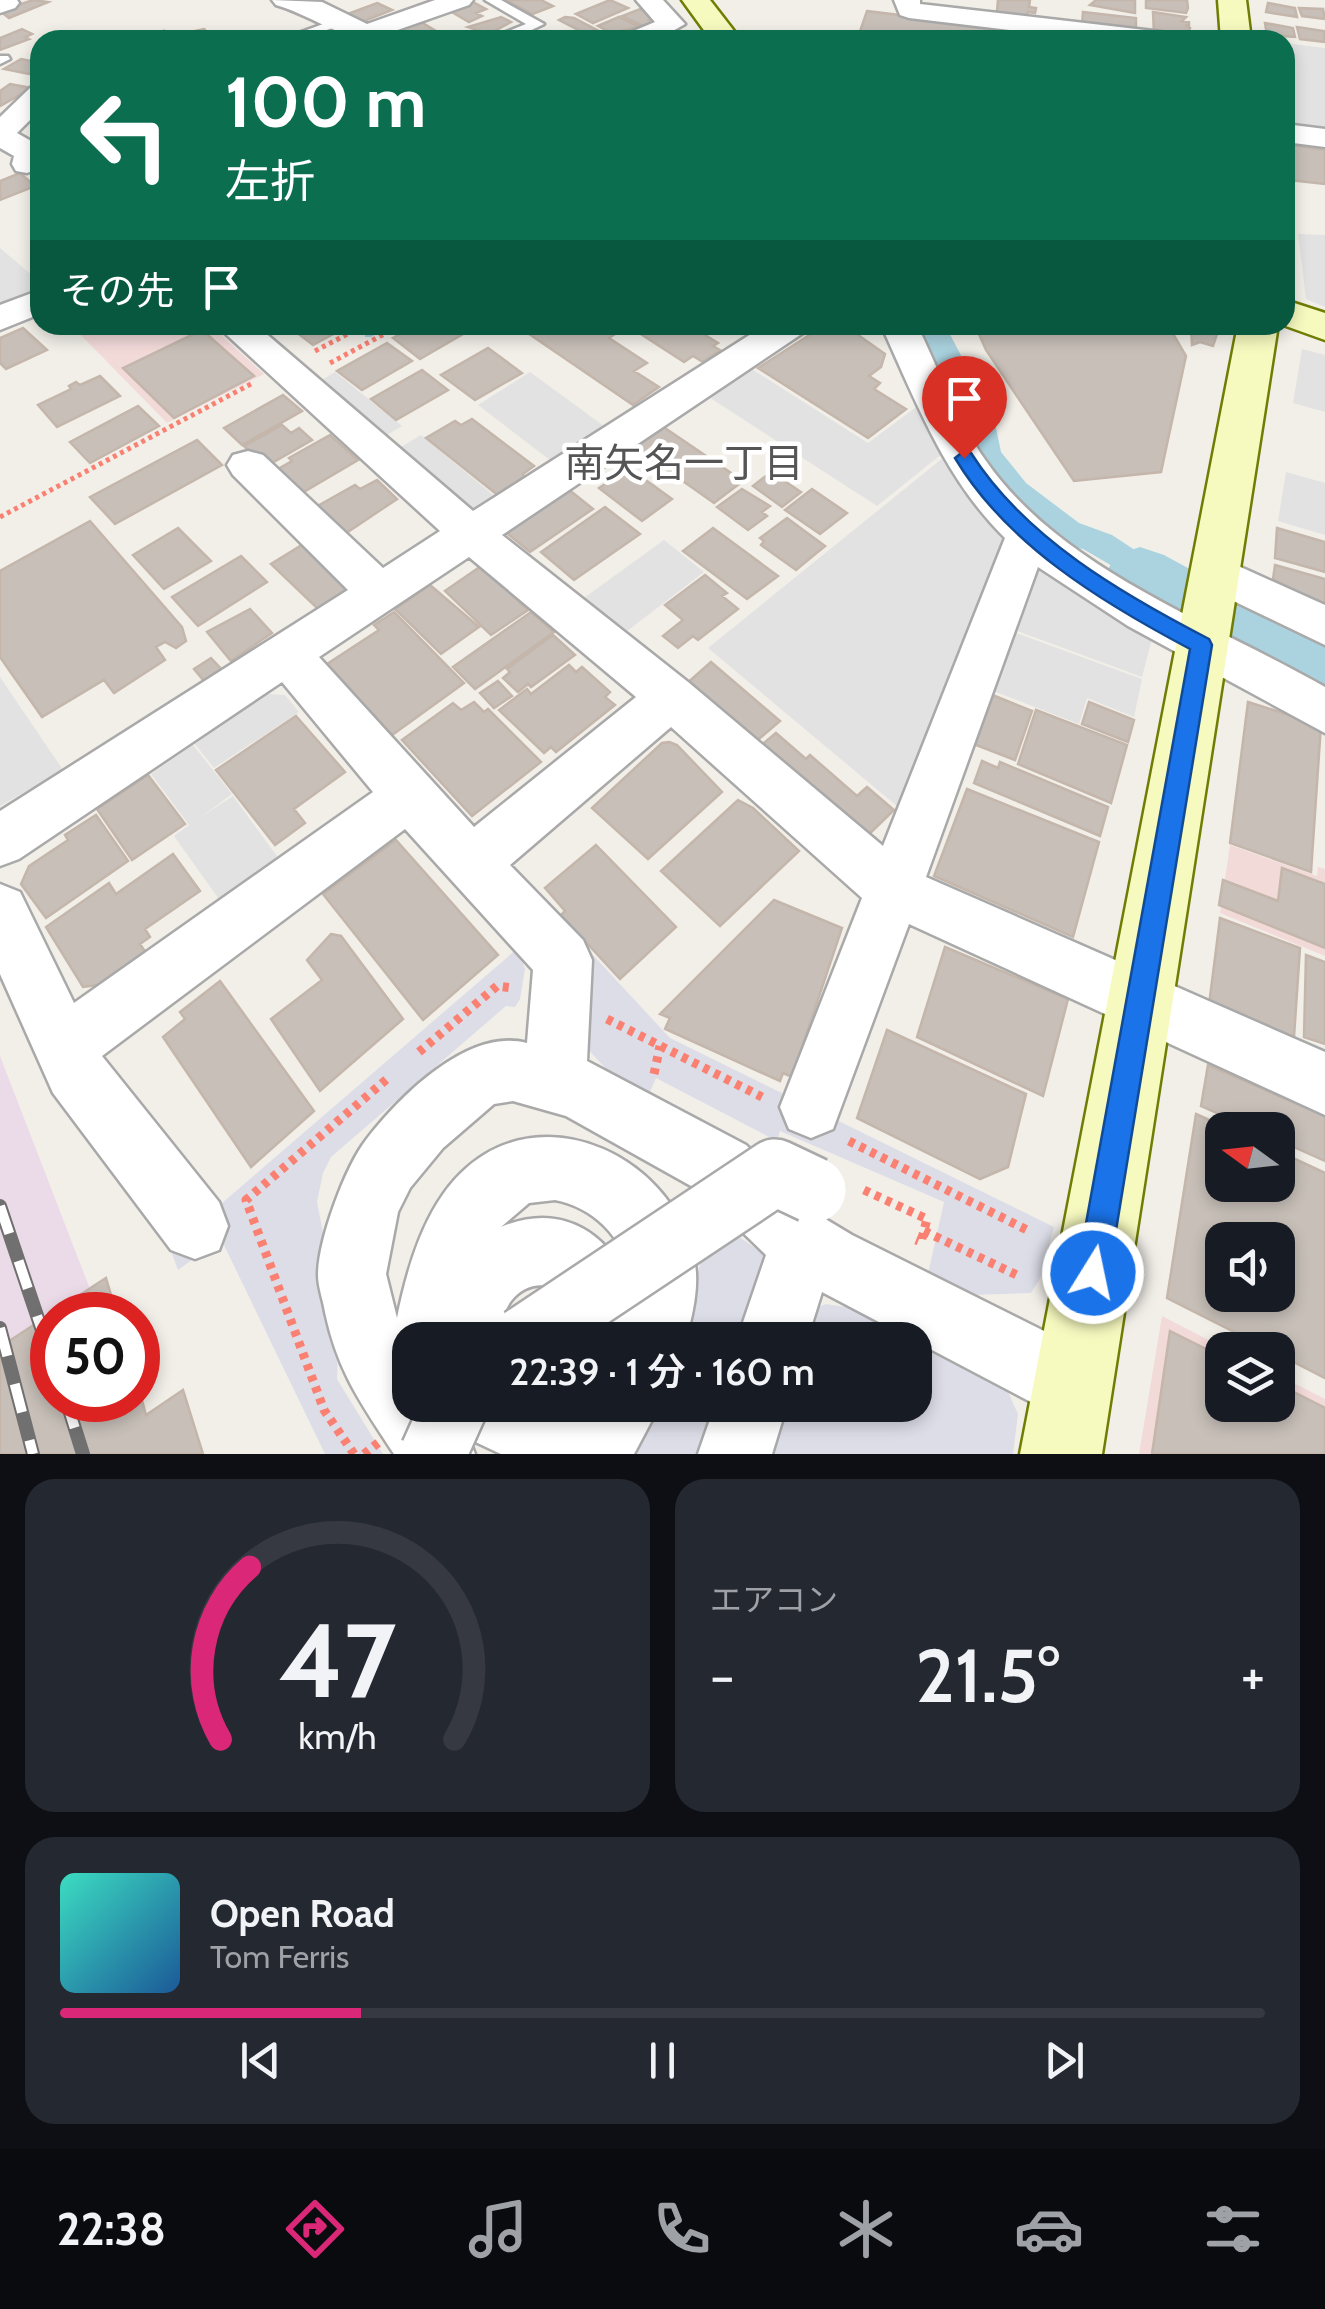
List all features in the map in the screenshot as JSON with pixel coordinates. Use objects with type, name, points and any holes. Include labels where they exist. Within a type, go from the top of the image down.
[{"type":"main road","points":[[696,0],[718,30]]},
{"type":"main road","points":[[1232,0],[1235,30]]},
{"type":"main road","points":[[1295,316],[1325,326]]},
{"type":"main road","points":[[1067,1419],[1256,335]]},
{"type":"street","points":[[285,0],[314,7],[359,30]]},
{"type":"street","points":[[371,30],[423,5],[460,0]]},
{"type":"street","points":[[650,0],[659,5],[672,24],[658,30]]},
{"type":"street","points":[[907,0],[909,10],[1076,30]]},
{"type":"street","points":[[1059,28],[1062,0]]},
{"type":"street","points":[[22,169],[30,153],[3,129],[30,103]]},
{"type":"street","points":[[1295,134],[1325,138]]},
{"type":"street","points":[[0,319],[30,306]]},
{"type":"street","points":[[245,335],[471,534],[671,698],[892,889],[1325,1084]]},
{"type":"street","points":[[0,841],[775,335]]},
{"type":"street","points":[[904,335],[982,487],[1046,548],[1153,620],[1208,609],[1325,626]]},
{"type":"street","points":[[248,465],[379,592]]},
{"type":"street","points":[[775,1322],[797,1173],[892,889],[1028,532]]},
{"type":"street","points":[[1208,609],[1246,664],[1325,712]]},
{"type":"street","points":[[288,655],[409,796],[563,960],[555,1079]]},
{"type":"street","points":[[472,863],[671,698]]},
{"type":"street","points":[[66,1045],[409,796]]},
{"type":"street","points":[[0,911],[66,1045],[75,1072],[195,1226]]},
{"type":"street","points":[[438,1454],[369,1352],[352,1274],[366,1206],[387,1165],[421,1126],[480,1076],[513,1070],[555,1079],[723,1168],[797,1173],[1067,1419]]},
{"type":"street","points":[[431,1322],[436,1294],[458,1232],[488,1193],[522,1172],[560,1166],[590,1174],[621,1194],[642,1218],[661,1262],[660,1304],[655,1322]]},
{"type":"street","points":[[580,1322],[604,1314],[797,1173]]},
{"type":"street","points":[[464,1322],[473,1294],[488,1273],[528,1249],[550,1248],[572,1256],[604,1314]]},
{"type":"street","points":[[431,1422],[438,1454]]},
{"type":"street","points":[[438,1454],[448,1422]]},
{"type":"street","points":[[511,1422],[520,1426],[586,1423]]},
{"type":"street","points":[[735,1454],[745,1422]]},
{"type":"lane","points":[[491,0],[537,24],[523,30]]},
{"type":"lane","points":[[317,30],[342,22]]},
{"type":"path","points":[[290,374],[350,335]]},
{"type":"path","points":[[0,517],[290,374],[378,335]]},
{"type":"path","points":[[652,1085],[660,1046]]},
{"type":"path","points":[[927,1219],[922,1236],[1021,1277]]},
{"type":"shaded area","points":[[1295,44],[1325,48],[1325,134],[1295,130]]},
{"type":"shaded area","points":[[1298,234],[1325,235],[1325,307],[1306,299]]},
{"type":"shaded area","points":[[0,248],[30,274],[30,296],[0,309]]},
{"type":"shaded area","points":[[81,335],[221,335],[264,374],[167,423]]},
{"type":"shaded area","points":[[1302,349],[1325,355],[1325,412],[1293,403]]},
{"type":"shaded area","points":[[747,366],[868,443],[923,402],[948,449],[877,506],[704,394]]},
{"type":"shaded area","points":[[335,372],[402,426],[382,438],[318,382]]},
{"type":"shaded area","points":[[530,372],[608,429],[555,464],[478,405]]},
{"type":"shaded area","points":[[421,435],[498,499],[472,516],[396,450]]},
{"type":"shaded area","points":[[949,453],[1007,529],[898,807],[708,648]]},
{"type":"shaded area","points":[[1286,472],[1325,483],[1325,535],[1278,521]]},
{"type":"shaded area","points":[[664,540],[704,572],[618,638],[577,603]]},
{"type":"shaded area","points":[[1049,565],[1153,635],[1142,677],[1009,628],[1031,567]]},
{"type":"shaded area","points":[[1008,630],[1142,679],[1134,717],[1087,698],[1079,724],[988,689]]},
{"type":"shaded area","points":[[0,677],[63,770],[0,806]]},
{"type":"shaded area","points":[[267,694],[285,695],[299,712],[214,768],[195,744]]},
{"type":"shaded area","points":[[193,745],[232,794],[201,817],[233,796],[279,859],[221,902],[174,836],[189,825],[151,774]]},
{"type":"shaded area","points":[[1230,845],[1317,876],[1318,867],[1325,869],[1325,956],[1220,913]]},
{"type":"shaded area","points":[[579,940],[670,1038],[1054,1227],[1041,1277],[1031,1293],[972,1295],[928,1274],[944,1202],[780,1131],[777,1141],[656,1078],[649,1094],[611,1074],[583,1044]]},
{"type":"shaded area","points":[[518,948],[525,969],[515,1007],[506,1006],[331,1157],[323,1173],[317,1202],[339,1315],[337,1379],[383,1454],[325,1454],[221,1239],[178,1270],[170,1248]]},
{"type":"shaded area","points":[[0,1056],[91,1292],[30,1292],[31,1422],[0,1454]]},
{"type":"shaded area","points":[[729,1230],[774,1261],[753,1322],[681,1322],[707,1240]]},
{"type":"shaded area","points":[[826,1304],[858,1309],[884,1322],[804,1322],[809,1311]]},
{"type":"shaded area","points":[[1162,1316],[1205,1338],[1205,1422],[1295,1422],[1295,1384],[1325,1399],[1325,1454],[1139,1454]]},
{"type":"shaded area","points":[[932,1347],[1004,1383],[1018,1414],[1013,1454],[761,1454],[771,1422],[932,1422]]},
{"type":"shaded area","points":[[635,1422],[718,1422],[707,1454],[619,1454]]},
{"type":"water","points":[[917,335],[950,335],[994,418],[1001,452],[1026,483],[1079,523],[1112,535],[1147,558],[1325,652],[1325,693],[1287,668],[1288,661],[1255,629],[1150,588],[1083,549],[1063,546],[989,473]]},
{"type":"pier","points":[[1166,559],[1262,606],[1254,664],[1153,612]]},
{"type":"building","points":[[33,0],[48,2],[9,18],[0,11]]},
{"type":"building","points":[[505,0],[541,0],[553,6],[533,14]]},
{"type":"building","points":[[610,0],[628,8],[593,23],[576,14]]},
{"type":"building","points":[[998,0],[1030,0],[1029,7],[1036,8],[1035,13],[1028,12],[1027,16],[997,12]]},
{"type":"building","points":[[1096,0],[1135,0],[1135,13],[1090,5]]},
{"type":"building","points":[[1146,0],[1187,0],[1188,8],[1186,13],[1146,8]]},
{"type":"building","points":[[473,2],[486,9],[476,13],[482,16],[469,22],[450,11]]},
{"type":"building","points":[[377,3],[392,10],[359,23],[345,15]]},
{"type":"building","points":[[1268,3],[1295,8],[1297,17],[1266,12]]},
{"type":"building","points":[[1299,8],[1323,9],[1325,19],[1302,16]]},
{"type":"building","points":[[640,9],[655,16],[649,20],[655,22],[645,27],[622,16]]},
{"type":"building","points":[[867,11],[1025,30],[860,30]]},
{"type":"building","points":[[1083,12],[1136,18],[1136,30],[1082,25]]},
{"type":"building","points":[[1153,12],[1186,17],[1182,21],[1189,22],[1189,26],[1185,25],[1190,28],[1189,30],[1154,30]]},
{"type":"building","points":[[501,17],[511,22],[496,30],[468,27]]},
{"type":"building","points":[[619,17],[639,27],[605,30],[598,26]]},
{"type":"building","points":[[574,18],[597,30],[578,30],[559,20]]},
{"type":"building","points":[[421,22],[434,30],[400,30]]},
{"type":"building","points":[[1265,23],[1293,30],[1266,30]]},
{"type":"building","points":[[1297,27],[1324,31],[1325,42],[1300,39]]},
{"type":"building","points":[[22,29],[30,33],[25,37],[29,39],[0,50],[0,38]]},
{"type":"building","points":[[21,59],[30,61],[29,74],[4,69]]},
{"type":"building","points":[[10,84],[30,88],[0,106],[0,91]]},
{"type":"building","points":[[1295,146],[1325,150],[1325,184],[1295,181]]},
{"type":"building","points":[[20,173],[30,182],[30,188],[0,200],[0,181]]},
{"type":"building","points":[[23,328],[47,350],[6,369],[0,363],[0,338]]},
{"type":"building","points":[[192,335],[208,335],[254,376],[174,418],[123,368]]},
{"type":"building","points":[[300,335],[332,335],[313,345]]},
{"type":"building","points":[[399,335],[461,335],[420,359],[393,338]]},
{"type":"building","points":[[531,335],[614,335],[609,338],[647,363],[634,371],[659,387],[633,405]]},
{"type":"building","points":[[642,335],[705,335],[718,343],[713,346],[720,350],[703,362],[693,356],[684,362]]},
{"type":"building","points":[[809,335],[858,335],[885,354],[881,367],[869,376],[880,383],[874,389],[906,409],[868,438],[758,368]]},
{"type":"building","points":[[979,335],[1174,335],[1186,356],[1161,472],[1074,481]]},
{"type":"building","points":[[1192,335],[1217,335],[1213,346],[1200,342],[1192,345]]},
{"type":"building","points":[[387,343],[412,361],[362,390],[337,371]]},
{"type":"building","points":[[488,348],[522,373],[475,400],[441,375]]},
{"type":"building","points":[[422,370],[448,390],[396,420],[371,399]]},
{"type":"building","points":[[100,376],[120,396],[57,427],[38,405],[71,389],[69,386],[76,382],[80,385]]},
{"type":"building","points":[[283,395],[302,411],[242,445],[224,428]]},
{"type":"building","points":[[138,406],[159,426],[90,463],[70,442]]},
{"type":"building","points":[[472,419],[534,466],[523,474],[528,478],[500,497],[426,438],[455,421],[461,425]]},
{"type":"building","points":[[282,425],[291,433],[299,428],[312,440],[265,467],[244,446]]},
{"type":"building","points":[[662,426],[743,481],[714,503],[633,446]]},
{"type":"building","points":[[330,435],[358,460],[297,496],[280,480],[286,477],[278,469],[292,461],[289,458]]},
{"type":"building","points":[[197,440],[222,465],[115,524],[90,497]]},
{"type":"building","points":[[629,468],[672,499],[642,521],[599,488]]},
{"type":"building","points":[[771,472],[801,492],[782,507],[753,486]]},
{"type":"building","points":[[377,480],[397,499],[342,536],[314,508],[355,485],[360,489]]},
{"type":"building","points":[[568,489],[593,509],[530,552],[504,531]]},
{"type":"building","points":[[742,489],[770,506],[762,512],[767,516],[748,530],[717,507]]},
{"type":"building","points":[[812,489],[847,513],[820,534],[785,510]]},
{"type":"building","points":[[605,507],[640,534],[574,580],[541,552]]},
{"type":"building","points":[[787,518],[825,546],[796,570],[761,545],[764,541],[760,538]]},
{"type":"building","points":[[90,521],[182,627],[186,641],[176,648],[165,642],[156,647],[165,660],[114,693],[104,680],[42,717],[0,657],[0,571]]},
{"type":"building","points":[[178,528],[211,561],[164,589],[133,555]]},
{"type":"building","points":[[713,528],[778,576],[747,599],[683,551]]},
{"type":"building","points":[[1277,528],[1325,542],[1325,572],[1275,558]]},
{"type":"building","points":[[310,540],[349,588],[318,609],[271,564]]},
{"type":"building","points":[[241,556],[267,582],[198,626],[172,597]]},
{"type":"building","points":[[1275,565],[1325,579],[1325,608],[1273,579]]},
{"type":"building","points":[[481,566],[528,610],[491,635],[445,591]]},
{"type":"building","points":[[705,575],[727,593],[722,596],[738,609],[698,640],[693,636],[678,648],[663,636],[683,620],[665,605]]},
{"type":"building","points":[[430,585],[479,627],[441,654],[395,609]]},
{"type":"building","points":[[250,609],[272,633],[231,661],[207,632]]},
{"type":"building","points":[[394,612],[464,683],[392,735],[327,664],[379,630],[374,625]]},
{"type":"building","points":[[531,612],[554,632],[475,689],[453,667]]},
{"type":"building","points":[[553,635],[575,655],[518,692],[503,678],[510,672],[507,669]]},
{"type":"building","points":[[211,658],[227,675],[209,687],[194,669]]},
{"type":"building","points":[[711,662],[780,721],[753,744],[685,685]]},
{"type":"building","points":[[569,665],[576,672],[582,667],[610,692],[605,697],[615,705],[556,752],[551,747],[544,753],[499,710],[527,689],[531,694]]},
{"type":"building","points":[[498,681],[512,696],[494,708],[480,693]]},
{"type":"building","points":[[990,694],[1032,711],[1015,760],[971,743]]},
{"type":"building","points":[[474,702],[484,712],[488,709],[541,762],[472,816],[402,740],[453,703],[461,710]]},
{"type":"building","points":[[1089,702],[1134,720],[1128,742],[1082,724]]},
{"type":"building","points":[[1248,702],[1321,725],[1311,872],[1230,843]]},
{"type":"building","points":[[1036,710],[1127,745],[1111,803],[1018,764]]},
{"type":"building","points":[[296,716],[345,772],[294,809],[305,823],[275,845],[216,770]]},
{"type":"building","points":[[776,733],[806,759],[810,755],[857,796],[867,787],[894,810],[863,840],[759,747]]},
{"type":"building","points":[[662,743],[677,745],[722,792],[648,859],[592,808]]},
{"type":"building","points":[[982,761],[998,768],[1000,762],[1108,807],[1100,836],[974,783]]},
{"type":"building","points":[[148,775],[185,824],[132,860],[97,809]]},
{"type":"building","points":[[967,789],[1099,842],[1073,937],[934,876]]},
{"type":"building","points":[[738,800],[753,808],[799,851],[720,926],[661,871]]},
{"type":"building","points":[[96,815],[128,861],[46,918],[21,884],[29,866]]},
{"type":"building","points":[[396,840],[498,955],[423,1020],[323,894]]},
{"type":"building","points":[[596,845],[676,927],[620,979],[561,915],[565,911],[545,888]]},
{"type":"building","points":[[173,854],[200,891],[145,929],[150,937],[140,944],[146,953],[105,984],[83,987],[46,927],[109,883],[116,894]]},
{"type":"building","points":[[1282,868],[1325,884],[1325,948],[1219,905],[1223,880],[1278,901]]},
{"type":"building","points":[[774,900],[842,928],[792,1077],[783,1073],[780,1081],[665,1029],[670,1018],[660,1014]]},
{"type":"building","points":[[1220,918],[1300,948],[1294,1037],[1209,1005]]},
{"type":"building","points":[[331,934],[341,936],[403,1019],[320,1091],[271,1019],[322,980],[307,960]]},
{"type":"building","points":[[945,947],[1068,999],[1043,1096],[917,1037]]},
{"type":"building","points":[[1306,955],[1325,962],[1325,1044],[1304,1037]]},
{"type":"building","points":[[220,981],[314,1111],[251,1167],[163,1037],[185,1019],[180,1012]]},
{"type":"building","points":[[887,1030],[1026,1094],[1008,1167],[980,1179],[857,1118]]},
{"type":"building","points":[[1208,1065],[1325,1116],[1325,1161],[1295,1148],[1295,1112],[1214,1112],[1201,1106]]},
{"type":"building","points":[[1196,1114],[1205,1118],[1205,1202],[1295,1202],[1295,1159],[1325,1173],[1325,1378],[1295,1363],[1295,1332],[1234,1332],[1167,1298]]},
{"type":"building","points":[[106,1278],[110,1292],[84,1292]]},
{"type":"building","points":[[30,1327],[30,1422],[160,1422],[160,1406],[183,1390],[203,1454],[0,1454],[0,1347]]},
{"type":"building","points":[[1170,1331],[1205,1348],[1205,1422],[1295,1422],[1295,1393],[1325,1408],[1325,1454],[1152,1454]]},
{"type":"waterway","points":[[1140,573],[1288,655],[1325,683]]},
{"type":"railway","points":[[0,1206],[30,1295]]},
{"type":"railway","points":[[0,1328],[33,1454]]},
{"type":"railway","points":[[73,1422],[83,1454]]},
{"type":"district","name":"南矢名一丁目","points":[[684,462]]},
{"type":"route","points":[[964,458],[982,487],[1046,548],[1153,620],[1202,645],[1093,1273]]}]
